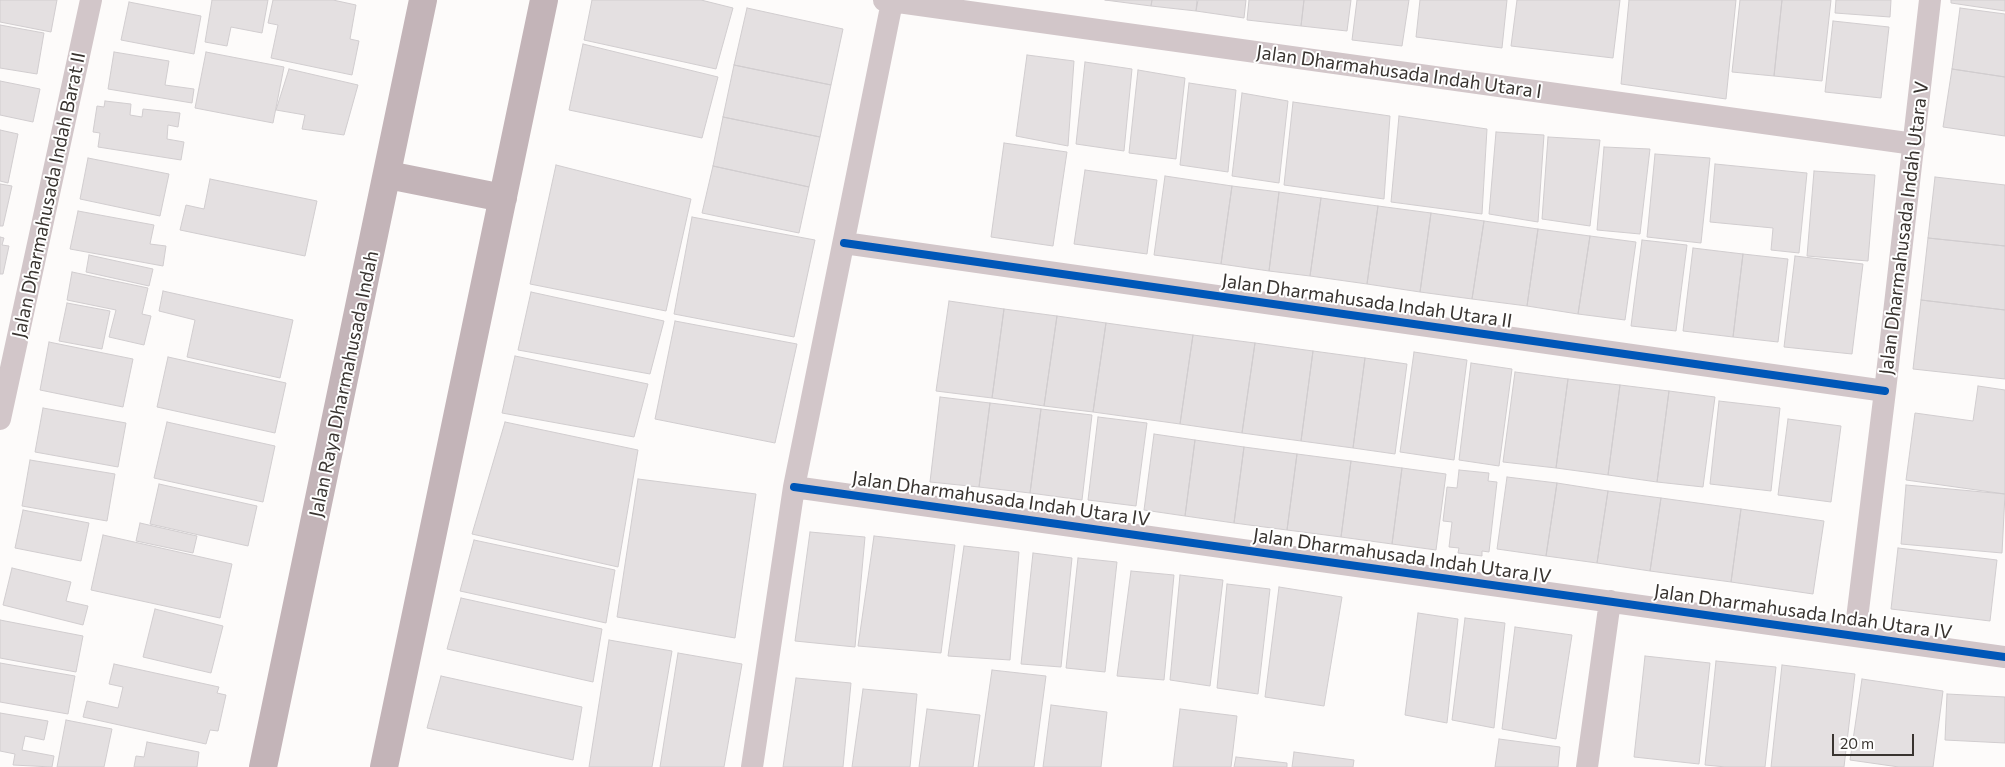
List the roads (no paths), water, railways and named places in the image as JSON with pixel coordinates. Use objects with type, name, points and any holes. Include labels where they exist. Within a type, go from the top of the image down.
[{"type":"main road","name":"Jalan Raya Dharmahusada Indah","points":[[263,767],[423,0]]},
{"type":"main road","points":[[384,767],[544,0]]},
{"type":"main road","points":[[388,174],[503,198]]},
{"type":"street","name":"Jalan Dharmahusada Indah Barat II","points":[[0,419],[91,0]]},
{"type":"street","name":"Jalan Dharmahusada Indah Utara V","points":[[1855,635],[1930,0]]},
{"type":"street","name":"Jalan Dharmahusada Indah Utara I","points":[[888,1],[1914,144]]},
{"type":"street","points":[[752,767],[794,487],[844,243],[888,1]]},
{"type":"street","name":"Jalan Dharmahusada Indah Utara II","points":[[844,243],[1885,391]]},
{"type":"street","name":"Jalan Dharmahusada Indah Utara IV","points":[[794,487],[2005,657]]},
{"type":"street","points":[[1587,767],[1610,601]]}]
